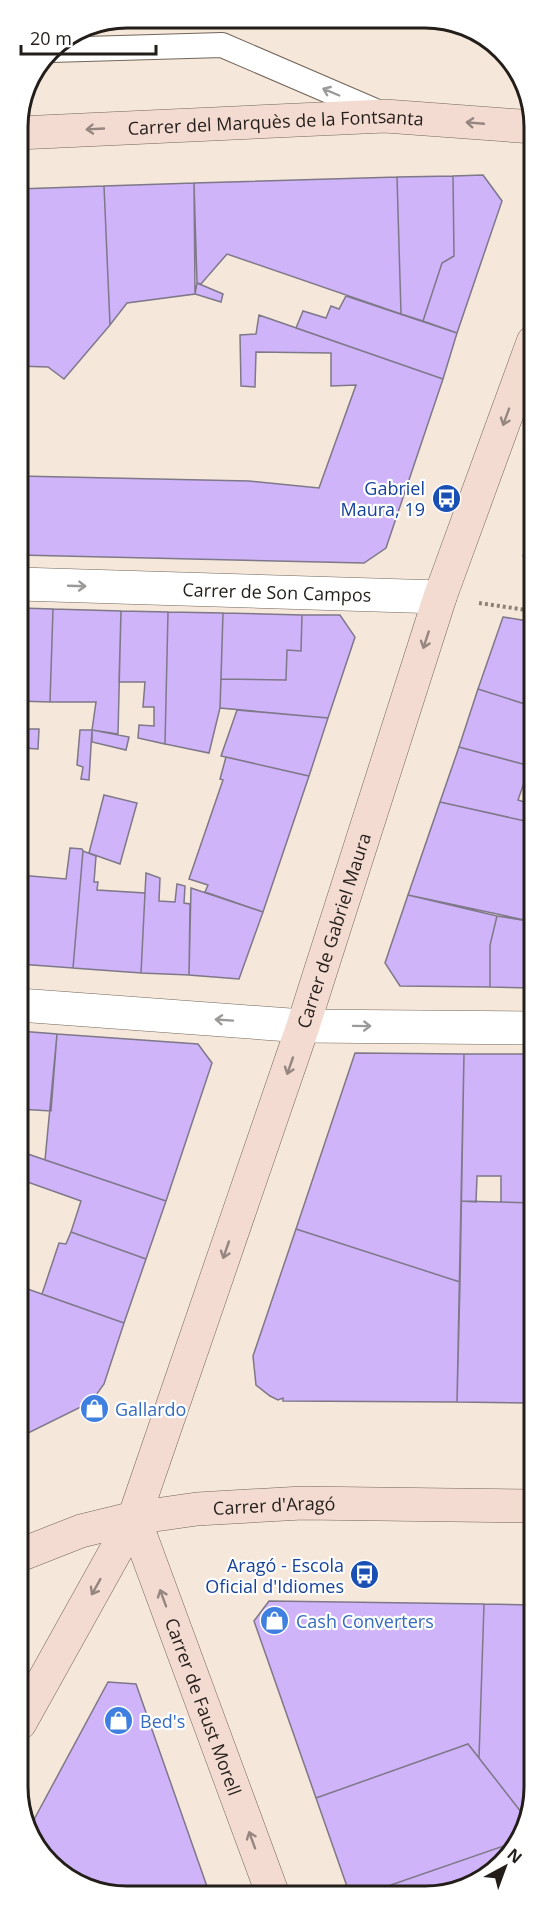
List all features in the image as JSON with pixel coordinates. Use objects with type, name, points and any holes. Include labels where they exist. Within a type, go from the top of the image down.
[{"type":"street","name":"Carrer del Marquès de la Fontsanta","points":[[29,132],[385,116],[524,126]]},
{"type":"street","name":"Carrer de Gabriel Maura","points":[[28,1709],[134,1518],[303,1026],[440,597],[524,367]]},
{"type":"street","name":"Carrer de Son Campos","points":[[29,584],[440,597]]},
{"type":"street","points":[[28,1006],[303,1026],[524,1028]]},
{"type":"street","name":"Carrer d'Aragó","points":[[28,1552],[81,1531],[134,1518],[197,1509],[302,1503],[524,1506]]},
{"type":"street","name":"Carrer de Faust Morell","points":[[134,1518],[270,1886]]},
{"type":"lane","points":[[67,50],[222,45],[385,116]]},
{"type":"path","points":[[440,597],[524,609]]},
{"type":"building","points":[[483,175],[502,201],[457,333],[423,321],[442,263],[454,256],[453,176]]},
{"type":"building","points":[[453,176],[454,256],[442,263],[423,321],[401,314],[397,177]]},
{"type":"building","points":[[397,177],[401,314],[227,254],[201,284],[197,283],[194,183]]},
{"type":"building","points":[[194,183],[195,294],[127,303],[110,325],[104,186]]},
{"type":"building","points":[[104,186],[110,325],[64,379],[48,367],[29,366],[29,189]]},
{"type":"building","points":[[197,283],[223,294],[221,302],[195,294]]},
{"type":"building","points":[[346,296],[457,333],[443,379],[296,328],[303,311],[326,318],[331,306],[339,309]]},
{"type":"building","points":[[259,315],[443,379],[386,548],[364,563],[29,555],[29,476],[249,481],[319,488],[356,385],[331,386],[331,353],[256,352],[255,387],[241,386],[240,335],[256,334]]},
{"type":"building","points":[[29,608],[53,609],[50,702],[29,701]]},
{"type":"building","points":[[53,609],[121,611],[118,734],[92,730],[96,702],[50,702]]},
{"type":"building","points":[[121,611],[168,612],[165,744],[138,738],[139,725],[154,726],[154,707],[143,707],[145,682],[119,682]]},
{"type":"building","points":[[168,612],[223,613],[220,708],[209,753],[165,744]]},
{"type":"building","points":[[223,613],[302,615],[301,651],[287,650],[286,680],[221,679]]},
{"type":"building","points":[[302,615],[340,615],[355,637],[328,718],[220,708],[221,679],[286,680],[287,650],[301,651]]},
{"type":"building","points":[[503,617],[524,620],[524,704],[478,689]]},
{"type":"building","points":[[478,689],[524,704],[524,764],[459,747]]},
{"type":"building","points":[[237,710],[328,718],[309,776],[221,756]]},
{"type":"building","points":[[29,729],[39,729],[38,749],[29,748]]},
{"type":"building","points":[[80,730],[92,730],[89,780],[81,779],[83,767],[77,765]]},
{"type":"building","points":[[92,730],[129,737],[126,750],[92,742]]},
{"type":"building","points":[[459,747],[524,764],[524,783],[518,800],[524,802],[524,821],[440,802]]},
{"type":"building","points":[[226,757],[309,776],[263,912],[205,892],[208,885],[189,879],[223,780],[220,779]]},
{"type":"building","points":[[104,795],[137,803],[120,864],[89,853]]},
{"type":"building","points":[[440,802],[524,821],[524,920],[408,895]]},
{"type":"building","points":[[70,848],[82,849],[73,968],[28,965],[29,876],[66,879]]},
{"type":"building","points":[[83,851],[96,856],[94,882],[98,882],[97,890],[145,893],[141,973],[73,968]]},
{"type":"building","points":[[146,873],[160,878],[159,901],[175,902],[177,884],[185,886],[184,903],[190,904],[189,975],[141,973]]},
{"type":"building","points":[[191,888],[263,912],[239,979],[189,975]]},
{"type":"building","points":[[408,895],[497,916],[490,945],[490,987],[400,986],[385,963]]},
{"type":"building","points":[[497,916],[524,920],[524,988],[490,987],[490,945]]},
{"type":"building","points":[[28,1032],[57,1034],[51,1111],[28,1110]]},
{"type":"building","points":[[57,1034],[198,1044],[212,1063],[166,1201],[45,1160]]},
{"type":"building","points":[[355,1053],[464,1054],[460,1282],[296,1229]]},
{"type":"building","points":[[464,1054],[524,1054],[524,1203],[501,1202],[501,1176],[477,1176],[476,1202],[461,1201]]},
{"type":"building","points":[[28,1154],[166,1201],[146,1259],[71,1232],[81,1201],[28,1182]]},
{"type":"building","points":[[461,1201],[524,1203],[524,1403],[457,1402]]},
{"type":"building","points":[[296,1229],[460,1282],[457,1402],[283,1401],[283,1398],[278,1400],[256,1385],[253,1356]]},
{"type":"building","points":[[71,1232],[146,1259],[124,1323],[42,1294],[59,1243],[66,1244]]},
{"type":"building","points":[[28,1289],[124,1323],[104,1384],[91,1402],[28,1433]]},
{"type":"building","points":[[269,1601],[484,1604],[479,1758],[468,1744],[316,1798],[254,1621]]},
{"type":"building","points":[[484,1604],[524,1605],[524,1794],[521,1812],[479,1758]]},
{"type":"building","points":[[108,1682],[136,1684],[207,1886],[128,1886],[108,1885],[96,1881],[67,1866],[45,1842],[34,1819]]},
{"type":"building","points":[[468,1744],[521,1812],[511,1837],[475,1837],[475,1856],[388,1886],[347,1886],[316,1798]]},
{"type":"building","points":[[475,1856],[475,1873],[445,1885],[388,1886]]},
{"type":"place","name":"Gabriel Maura, 19","points":[[446,498]]},
{"type":"place","name":"Gallardo","points":[[94,1409]]},
{"type":"place","name":"Aragó - Escola Oficial d'Idiomes","points":[[365,1575]]},
{"type":"place","name":"Cash Converters","points":[[275,1621]]},
{"type":"place","name":"Bed's","points":[[119,1721]]}]
